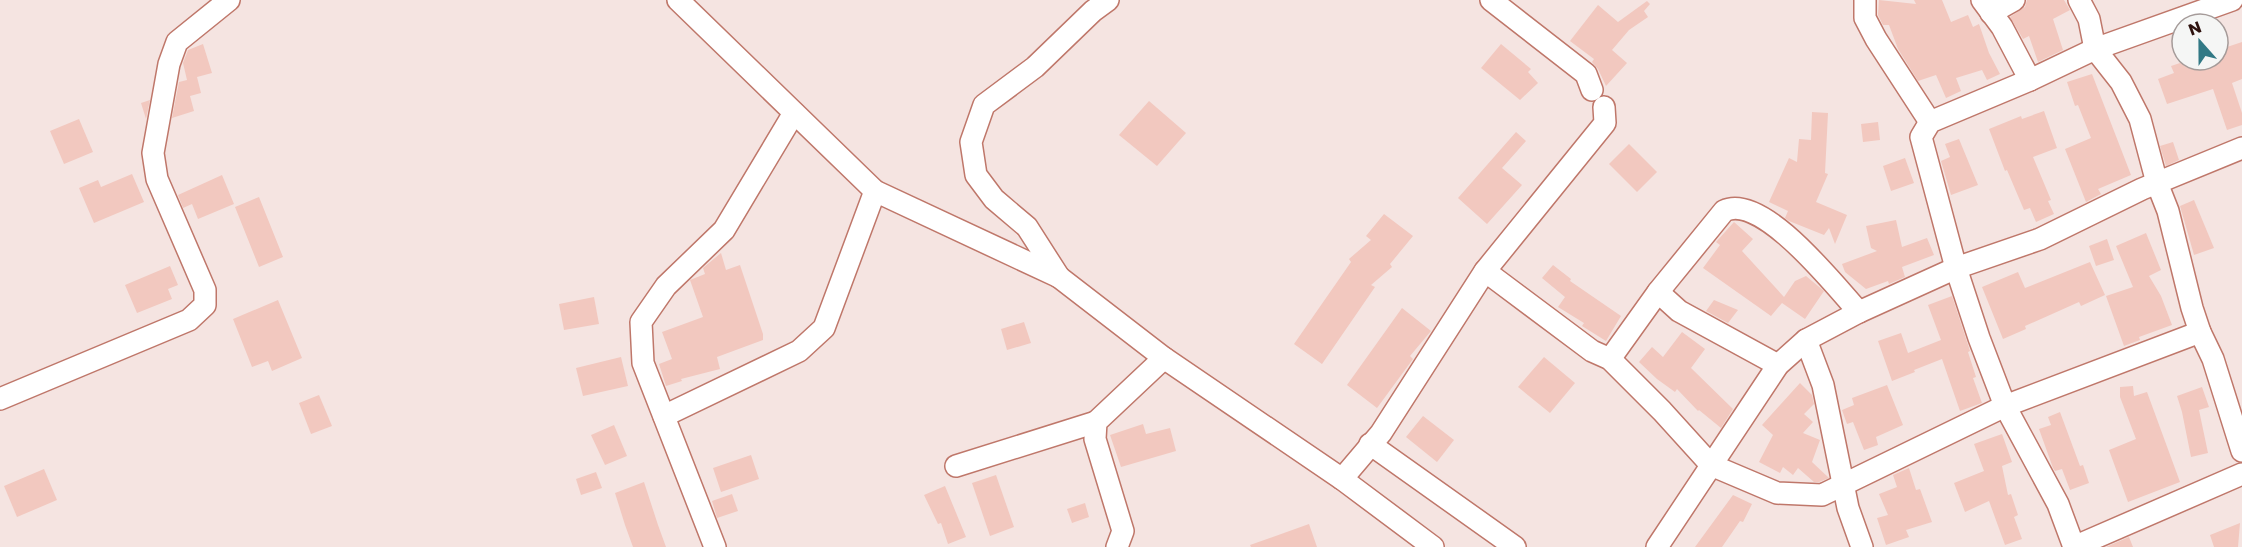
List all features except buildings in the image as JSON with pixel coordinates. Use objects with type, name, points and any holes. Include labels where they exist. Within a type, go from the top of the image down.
[{"type":"street","points":[[0,399],[189,320],[205,305],[205,290],[157,179],[153,153],[169,64],[177,42],[230,0]]},
{"type":"street","points":[[678,0],[875,191],[1059,277],[1164,358],[1342,479],[1433,547]]},
{"type":"street","points":[[1059,277],[1027,227],[994,198],[976,175],[971,142],[984,105],[1035,67],[1093,11],[1108,0]]},
{"type":"street","points":[[1342,479],[1381,433],[1485,271],[1605,123],[1598,98],[1586,74],[1491,0]]},
{"type":"street","points":[[1865,0],[1865,18],[1876,39],[1930,122]]},
{"type":"street","points":[[2014,0],[1986,7],[2002,27],[2030,80]]},
{"type":"street","points":[[2079,0],[2090,19],[2096,49],[2121,82],[2140,119],[2157,183],[2168,212],[2200,333],[2213,359],[2242,451]]},
{"type":"street","points":[[2232,0],[2096,49],[2030,80],[1930,122],[1921,137],[1956,268],[1979,338],[2005,406],[2058,504],[2074,547],[2242,474]]},
{"type":"street","points":[[715,547],[643,363],[641,322],[666,286],[724,230],[794,113]]},
{"type":"street","points":[[1657,547],[1778,365],[1806,340],[1859,312],[1956,268],[2040,239],[2157,183],[2242,148]]},
{"type":"street","points":[[664,416],[800,351],[824,328],[875,191]]},
{"type":"street","points":[[1610,359],[1658,292],[1724,211],[1731,208],[1752,212],[1776,226],[1812,260],[1859,312]]},
{"type":"street","points":[[1485,271],[1592,351],[1610,359],[1711,465],[1777,493],[1822,495],[2005,406],[2200,333]]},
{"type":"street","points":[[1658,292],[1679,311],[1778,365]]},
{"type":"street","points":[[1806,340],[1823,385],[1848,508],[1862,547]]},
{"type":"street","points":[[956,466],[1096,422],[1164,358]]},
{"type":"street","points":[[1096,422],[1095,439],[1123,531],[1117,547]]},
{"type":"street","points":[[1370,444],[1515,547]]}]
